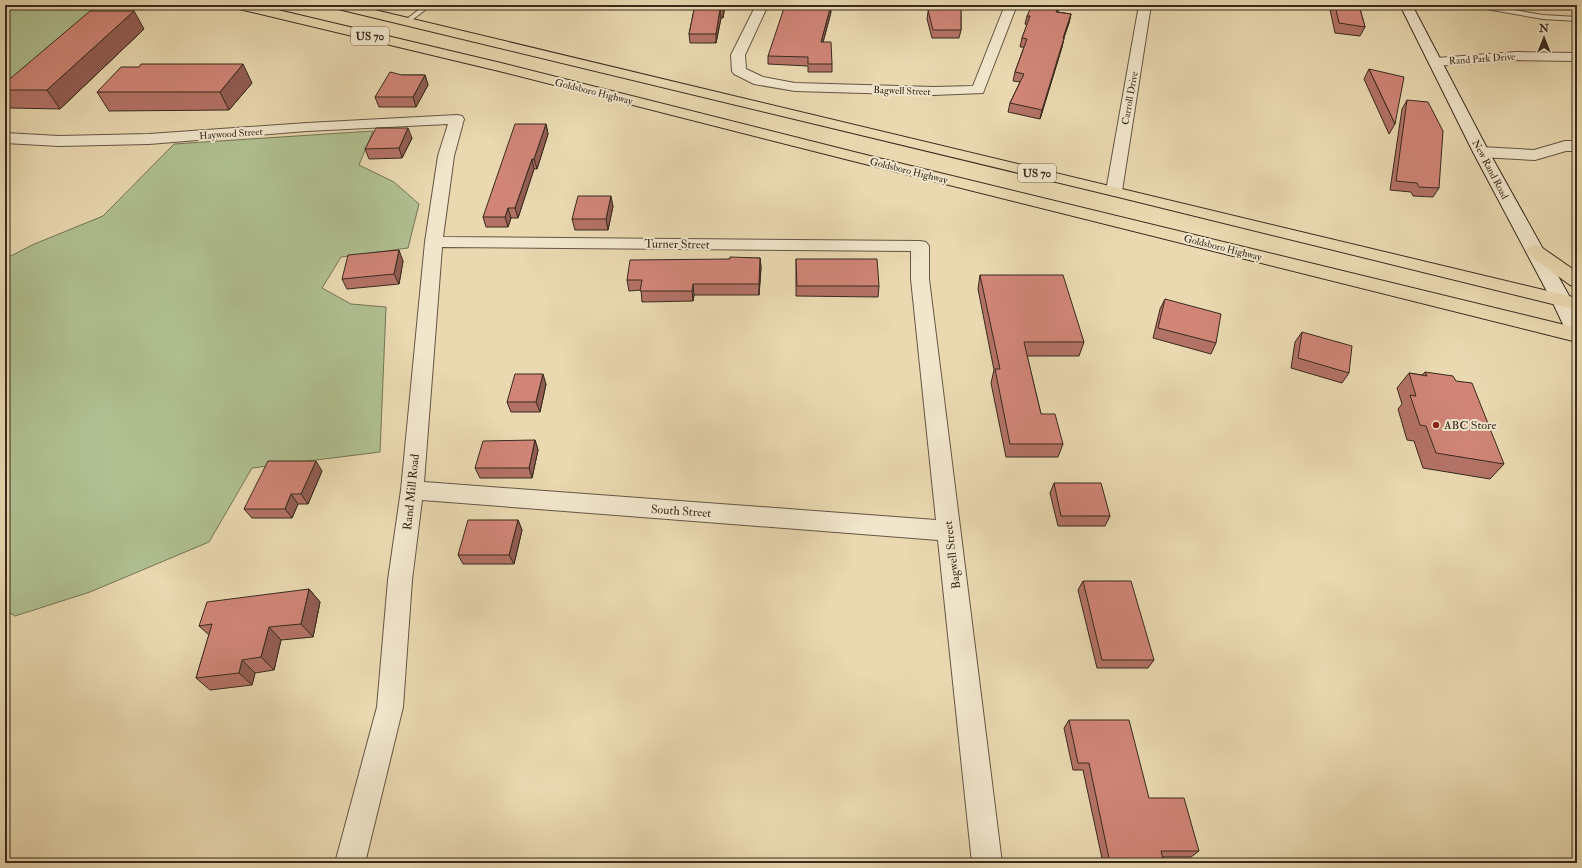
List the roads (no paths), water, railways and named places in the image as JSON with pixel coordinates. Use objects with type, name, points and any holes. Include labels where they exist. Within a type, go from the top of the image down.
[{"type":"main road","name":"Goldsboro Highway","points":[[240,5],[501,67],[847,155],[1577,334]]},
{"type":"main road","name":"Goldsboro Highway","points":[[338,5],[1569,302]]},
{"type":"main road","points":[[1535,251],[1577,280]]},
{"type":"street","name":"Bagwell Street","points":[[762,5],[738,55],[738,71],[759,81],[796,87],[934,91],[978,90],[1011,5]]},
{"type":"street","name":"Carroll Drive","points":[[1114,191],[1145,5]]},
{"type":"street","name":"New Rand Road","points":[[1406,5],[1481,152],[1535,251],[1569,302],[1577,334]]},
{"type":"street","name":"Rand Park Drive","points":[[1436,62],[1516,56],[1577,56]]},
{"type":"street","name":"Haywood Street","points":[[5,138],[59,141],[149,139],[308,127],[457,119]]},
{"type":"street","name":"Rand Mill Road","points":[[350,863],[390,707],[400,580],[412,490],[434,242],[446,156],[457,119]]},
{"type":"street","points":[[1481,152],[1534,154],[1565,146],[1577,146]]},
{"type":"street","name":"Turner Street","points":[[434,242],[920,246]]},
{"type":"street","name":"Bagwell Street","points":[[920,246],[920,279],[987,863]]},
{"type":"street","name":"South Street","points":[[412,490],[949,531]]},
{"type":"lane","points":[[406,22],[429,5]]},
{"type":"lane","points":[[1475,5],[1543,17],[1577,19]]},
{"type":"place","name":"ABC Store","points":[[1436,425]]}]
